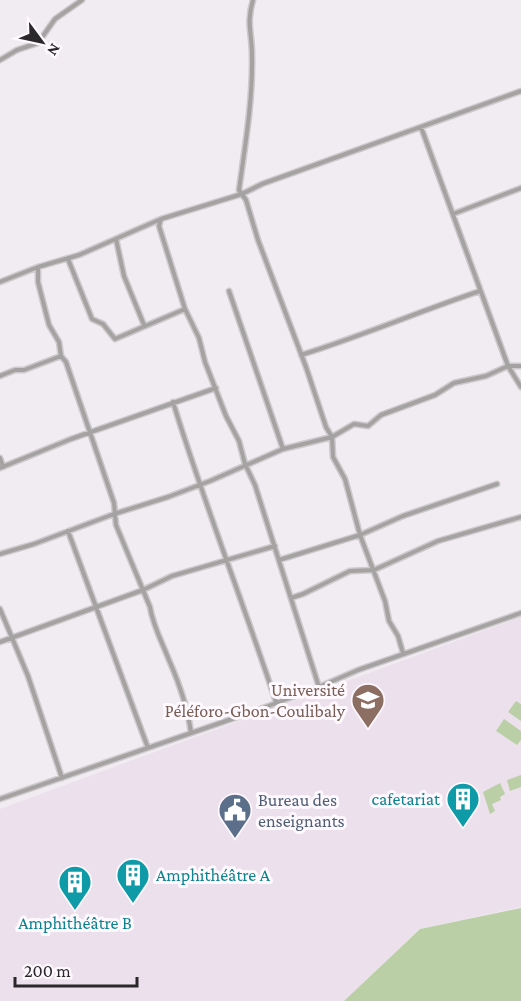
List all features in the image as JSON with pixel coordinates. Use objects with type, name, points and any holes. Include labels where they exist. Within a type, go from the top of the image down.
[{"type":"street","points":[[0,60],[17,50],[38,43],[55,19],[82,0]]},
{"type":"street","points":[[253,0],[248,16],[252,54],[247,128],[239,190],[246,200],[258,240],[326,427],[332,436],[333,458],[345,479],[360,535],[386,601],[389,621],[398,636],[403,653]]},
{"type":"street","points":[[0,282],[38,267],[68,259],[161,219],[242,194],[262,184],[521,91]]},
{"type":"street","points":[[421,127],[508,366],[521,387]]},
{"type":"street","points":[[453,214],[521,188]]},
{"type":"street","points":[[161,219],[159,226],[185,309],[199,338],[205,362],[255,485],[319,687]]},
{"type":"street","points":[[116,239],[124,276],[144,325]]},
{"type":"street","points":[[68,259],[92,319],[103,324],[115,339],[185,309]]},
{"type":"street","points":[[38,267],[38,282],[49,325],[59,342],[60,356],[66,362],[114,502],[116,525],[171,663],[189,718],[191,733]]},
{"type":"street","points":[[229,291],[283,448]]},
{"type":"street","points":[[301,356],[480,291]]},
{"type":"street","points":[[0,376],[15,370],[24,370],[60,356]]},
{"type":"street","points":[[0,554],[200,485],[283,448],[332,436],[354,424],[368,426],[381,415],[435,395],[454,383],[486,376],[508,366],[521,366]]},
{"type":"street","points":[[0,458],[2,467],[216,388]]},
{"type":"street","points":[[173,402],[276,702]]},
{"type":"street","points":[[279,560],[360,535],[403,516],[497,484]]},
{"type":"street","points":[[291,597],[303,594],[350,571],[374,570],[438,541],[521,517]]},
{"type":"street","points":[[68,531],[148,748]]},
{"type":"street","points":[[0,642],[97,608],[172,576],[275,546]]},
{"type":"street","points":[[0,609],[28,676],[62,778]]},
{"type":"street","points":[[0,799],[319,687],[358,669],[521,613]]},
{"type":"shaded area","name":"Université Péléforo-Gbon-Coulibaly","points":[[521,617],[521,907],[419,929],[344,1001],[0,1001],[0,809]]},
{"type":"green space","points":[[516,701],[521,704],[521,721],[508,712]]},
{"type":"green space","points":[[504,719],[521,731],[521,740],[517,745],[496,731]]},
{"type":"green space","points":[[521,775],[521,787],[510,791],[507,780]]},
{"type":"green space","points":[[500,783],[505,794],[500,797],[501,800],[492,804],[495,811],[490,814],[483,792]]},
{"type":"green space","points":[[521,908],[521,1001],[344,1001],[420,929]]},
{"type":"place","name":"Université Péléforo-Gbon-Coulibaly","points":[[368,729]]},
{"type":"place","name":"cafetariat","points":[[463,828]]},
{"type":"place","name":"Bureau des enseignants","points":[[235,839]]},
{"type":"place","name":"Amphithéâtre A","points":[[133,904]]},
{"type":"place","name":"Amphithéâtre B","points":[[75,911]]}]
